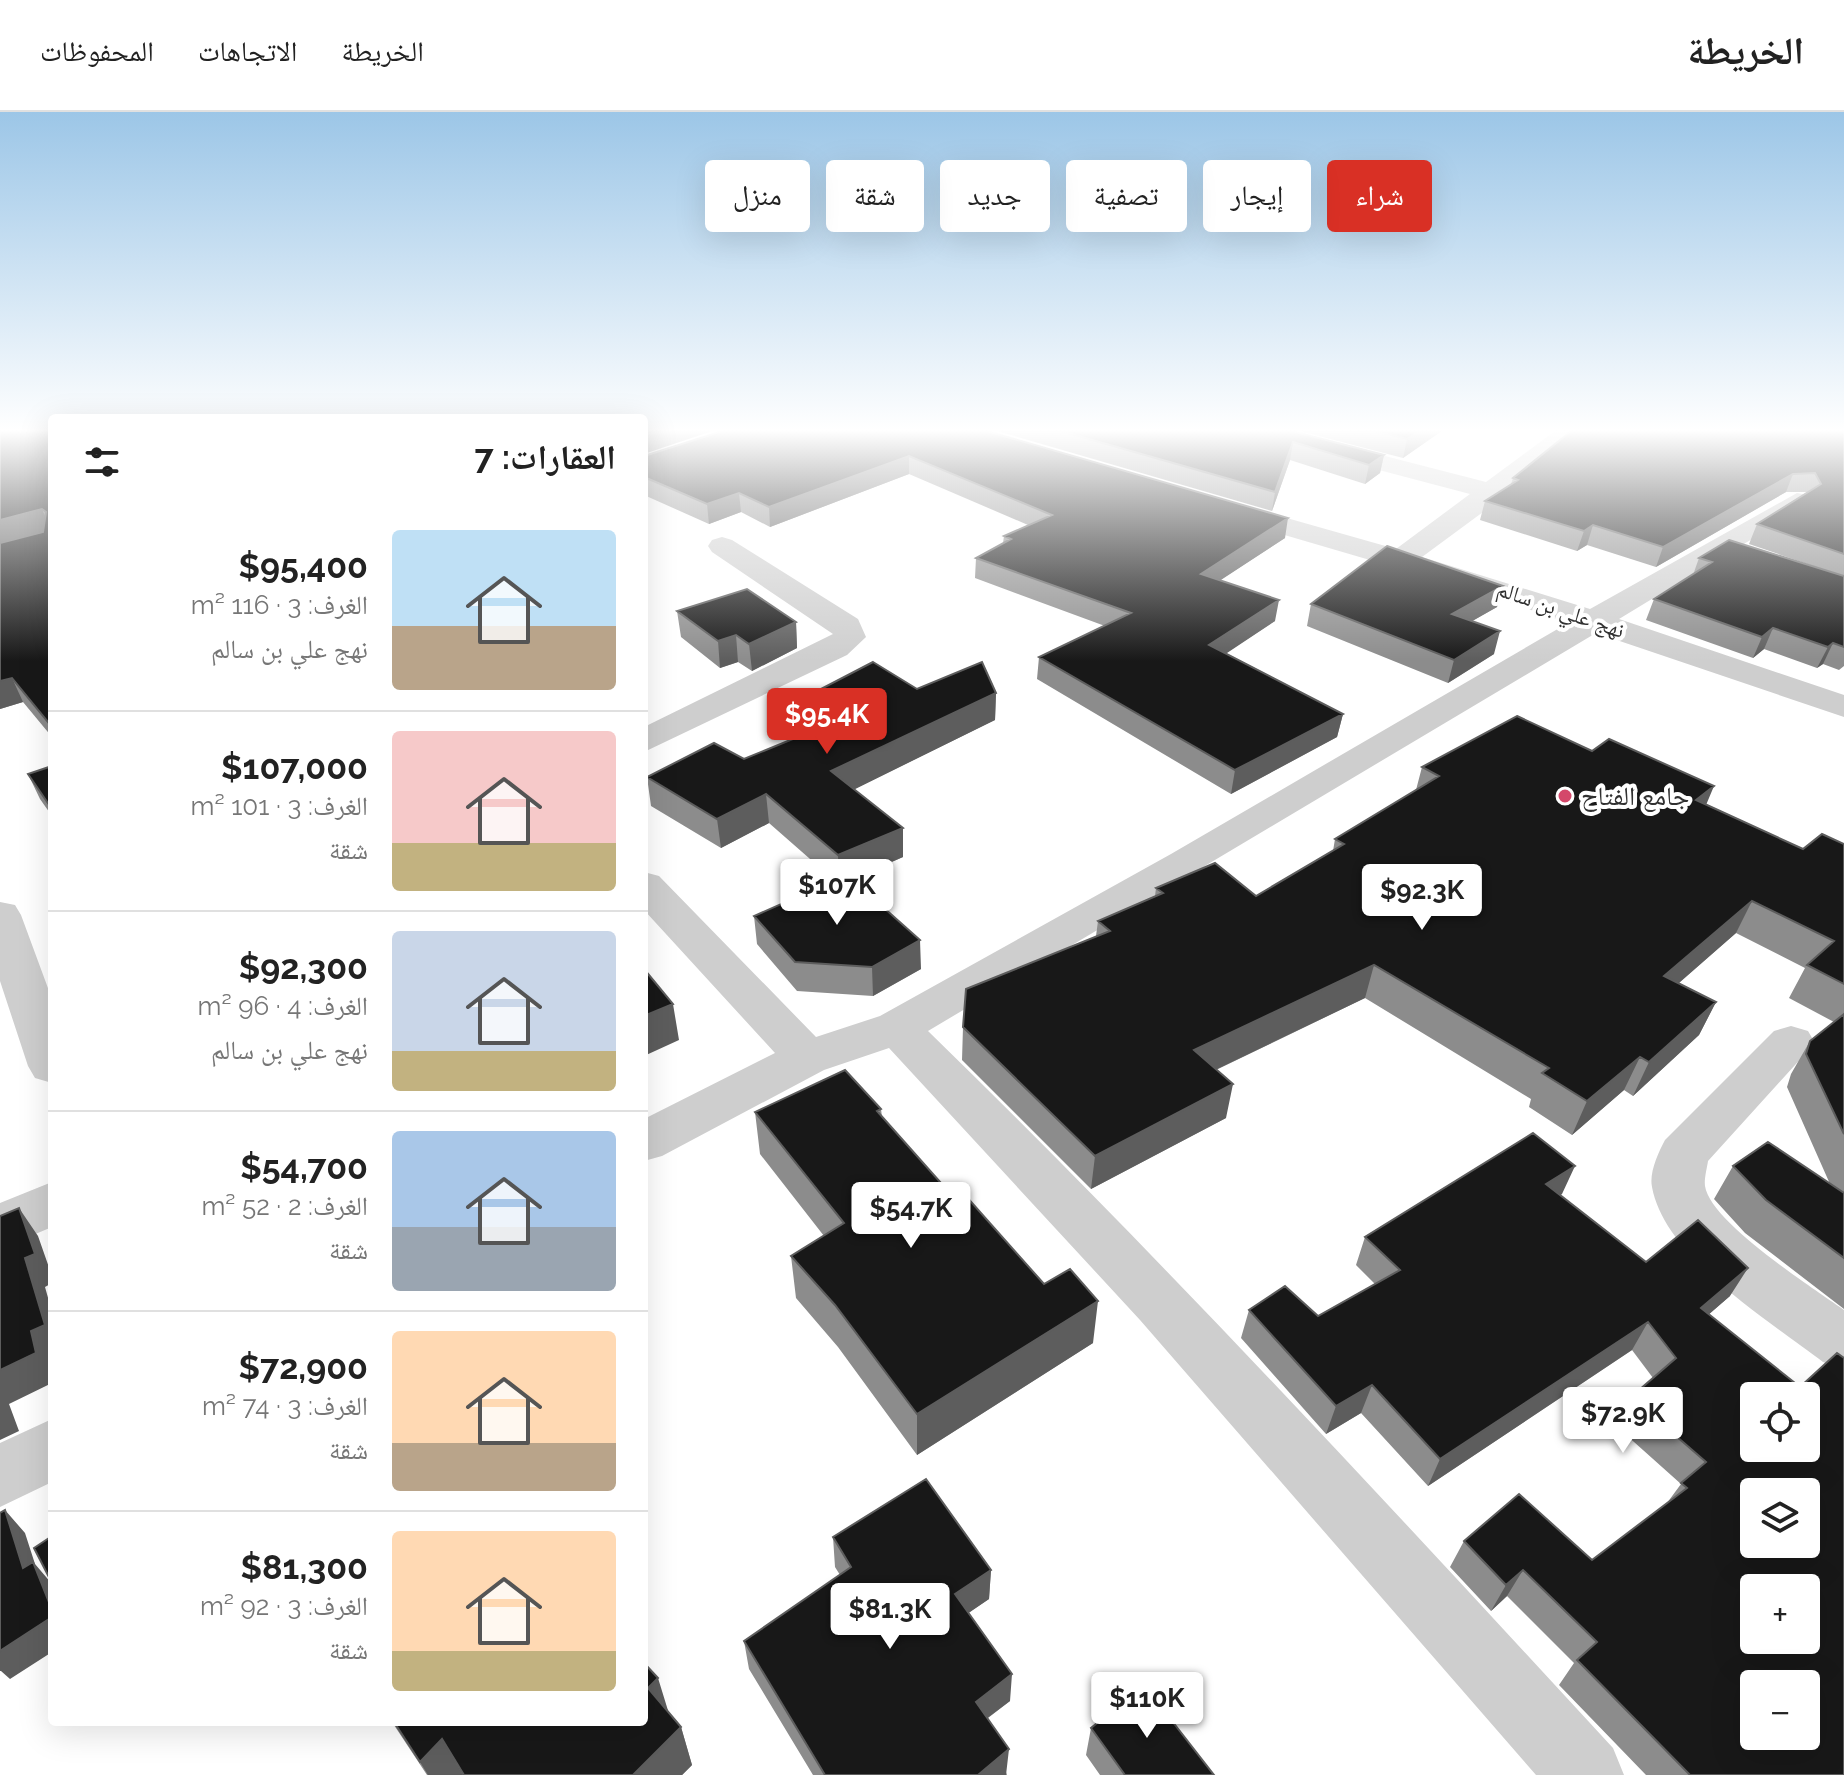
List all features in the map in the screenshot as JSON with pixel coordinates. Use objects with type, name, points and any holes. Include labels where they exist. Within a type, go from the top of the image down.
[{"type":"street","name":"نهج علي بن سالم","points":[[1213,506],[1401,559],[1598,621],[1844,707]]},
{"type":"street","points":[[1401,559],[1474,506]]},
{"type":"street","points":[[648,1140],[807,1058],[897,1028],[1598,621],[1789,506]]},
{"type":"street","points":[[648,739],[835,648],[850,637],[847,626],[722,546]]},
{"type":"street","points":[[1718,547],[1844,588]]},
{"type":"street","points":[[648,889],[807,1058]]},
{"type":"street","points":[[4,939],[48,1055]]},
{"type":"street","points":[[897,1028],[1013,1144],[1209,1355],[1586,1775]]},
{"type":"street","points":[[1791,1043],[1683,1154],[1678,1186],[1694,1222],[1737,1263],[1844,1344]]},
{"type":"street","points":[[0,1227],[48,1205]]},
{"type":"street","points":[[0,1477],[48,1450]]},
{"type":"building","points":[[0,506],[48,506],[48,722],[12,678],[0,681],[0,543],[43,532],[46,512],[42,509],[0,520]]},
{"type":"building","points":[[1029,506],[1245,506],[1288,518],[1201,574],[1279,600],[1209,645],[1343,714],[1235,770],[1039,657],[1131,613],[976,558],[1011,539],[1004,536],[1052,515]]},
{"type":"building","points":[[1500,506],[1737,506],[1663,547],[1593,525],[1584,531]]},
{"type":"building","points":[[1786,506],[1844,506],[1844,554],[1757,524]]},
{"type":"building","points":[[1729,540],[1844,576],[1844,647],[1833,643],[1828,647],[1773,628],[1762,637],[1654,599],[1712,562],[1699,558]]},
{"type":"building","points":[[1387,546],[1503,586],[1452,614],[1500,631],[1454,660],[1311,604]]},
{"type":"building","points":[[747,589],[796,622],[749,644],[736,635],[718,641],[677,611]]},
{"type":"building","points":[[873,662],[917,689],[982,662],[996,693],[831,771],[903,828],[838,855],[766,794],[717,819],[648,778],[714,743],[744,759],[856,713],[817,691]]},
{"type":"building","points":[[1517,716],[1592,751],[1609,739],[1714,786],[1696,800],[1803,849],[1822,834],[1844,844],[1844,984],[1807,965],[1834,941],[1752,901],[1664,976],[1716,1002],[1649,1062],[1640,1057],[1587,1101],[1542,1073],[1549,1068],[1374,965],[1194,1050],[1233,1084],[1095,1156],[963,1027],[966,989],[1110,931],[1098,921],[1163,893],[1156,888],[1215,863],[1256,896],[1344,844],[1335,839],[1439,776],[1422,767]]},
{"type":"building","points":[[48,767],[48,803],[28,774]]},
{"type":"building","points":[[847,875],[920,940],[872,967],[795,962],[754,916]]},
{"type":"building","points":[[648,974],[673,1004],[648,1014]]},
{"type":"building","points":[[1844,1014],[1844,1134],[1806,1054],[1810,1041]]},
{"type":"building","points":[[845,1070],[956,1200],[965,1195],[1044,1284],[1070,1269],[1098,1301],[917,1414],[835,1305],[791,1256],[844,1223],[755,1112]]},
{"type":"building","points":[[1533,1133],[1575,1166],[1546,1184],[1646,1262],[1698,1220],[1748,1268],[1701,1308],[1794,1382],[1740,1382],[1740,1462],[1820,1462],[1820,1382],[1805,1382],[1837,1353],[1844,1358],[1844,1775],[1690,1775],[1577,1660],[1597,1642],[1523,1570],[1506,1585],[1464,1541],[1519,1494],[1592,1560],[1687,1488],[1681,1483],[1706,1462],[1631,1397],[1676,1358],[1648,1322],[1440,1459],[1372,1385],[1336,1406],[1249,1310],[1285,1286],[1318,1316],[1400,1270],[1365,1237]]},
{"type":"building","points":[[1768,1142],[1844,1193],[1844,1258],[1766,1200],[1733,1166]]},
{"type":"building","points":[[19,1208],[35,1254],[25,1258],[45,1325],[31,1331],[36,1353],[0,1370],[0,1216]]},
{"type":"building","points":[[926,1479],[991,1570],[955,1594],[1012,1674],[976,1702],[1009,1749],[978,1775],[825,1775],[744,1641],[851,1567],[833,1537]]},
{"type":"building","points":[[5,1510],[23,1568],[33,1562],[48,1600],[48,1620],[0,1651],[0,1513]]},
{"type":"building","points":[[48,1539],[48,1575],[34,1548]]},
{"type":"building","points":[[648,1667],[658,1678],[648,1688]]},
{"type":"building","points":[[1144,1685],[1214,1775],[1125,1775],[1091,1728]]},
{"type":"building","points":[[648,1688],[681,1727],[633,1775],[464,1775],[442,1739],[420,1762],[397,1726],[648,1726]]},
{"type":"place","name":"جامع الفتاح","points":[[1565,796]]}]
